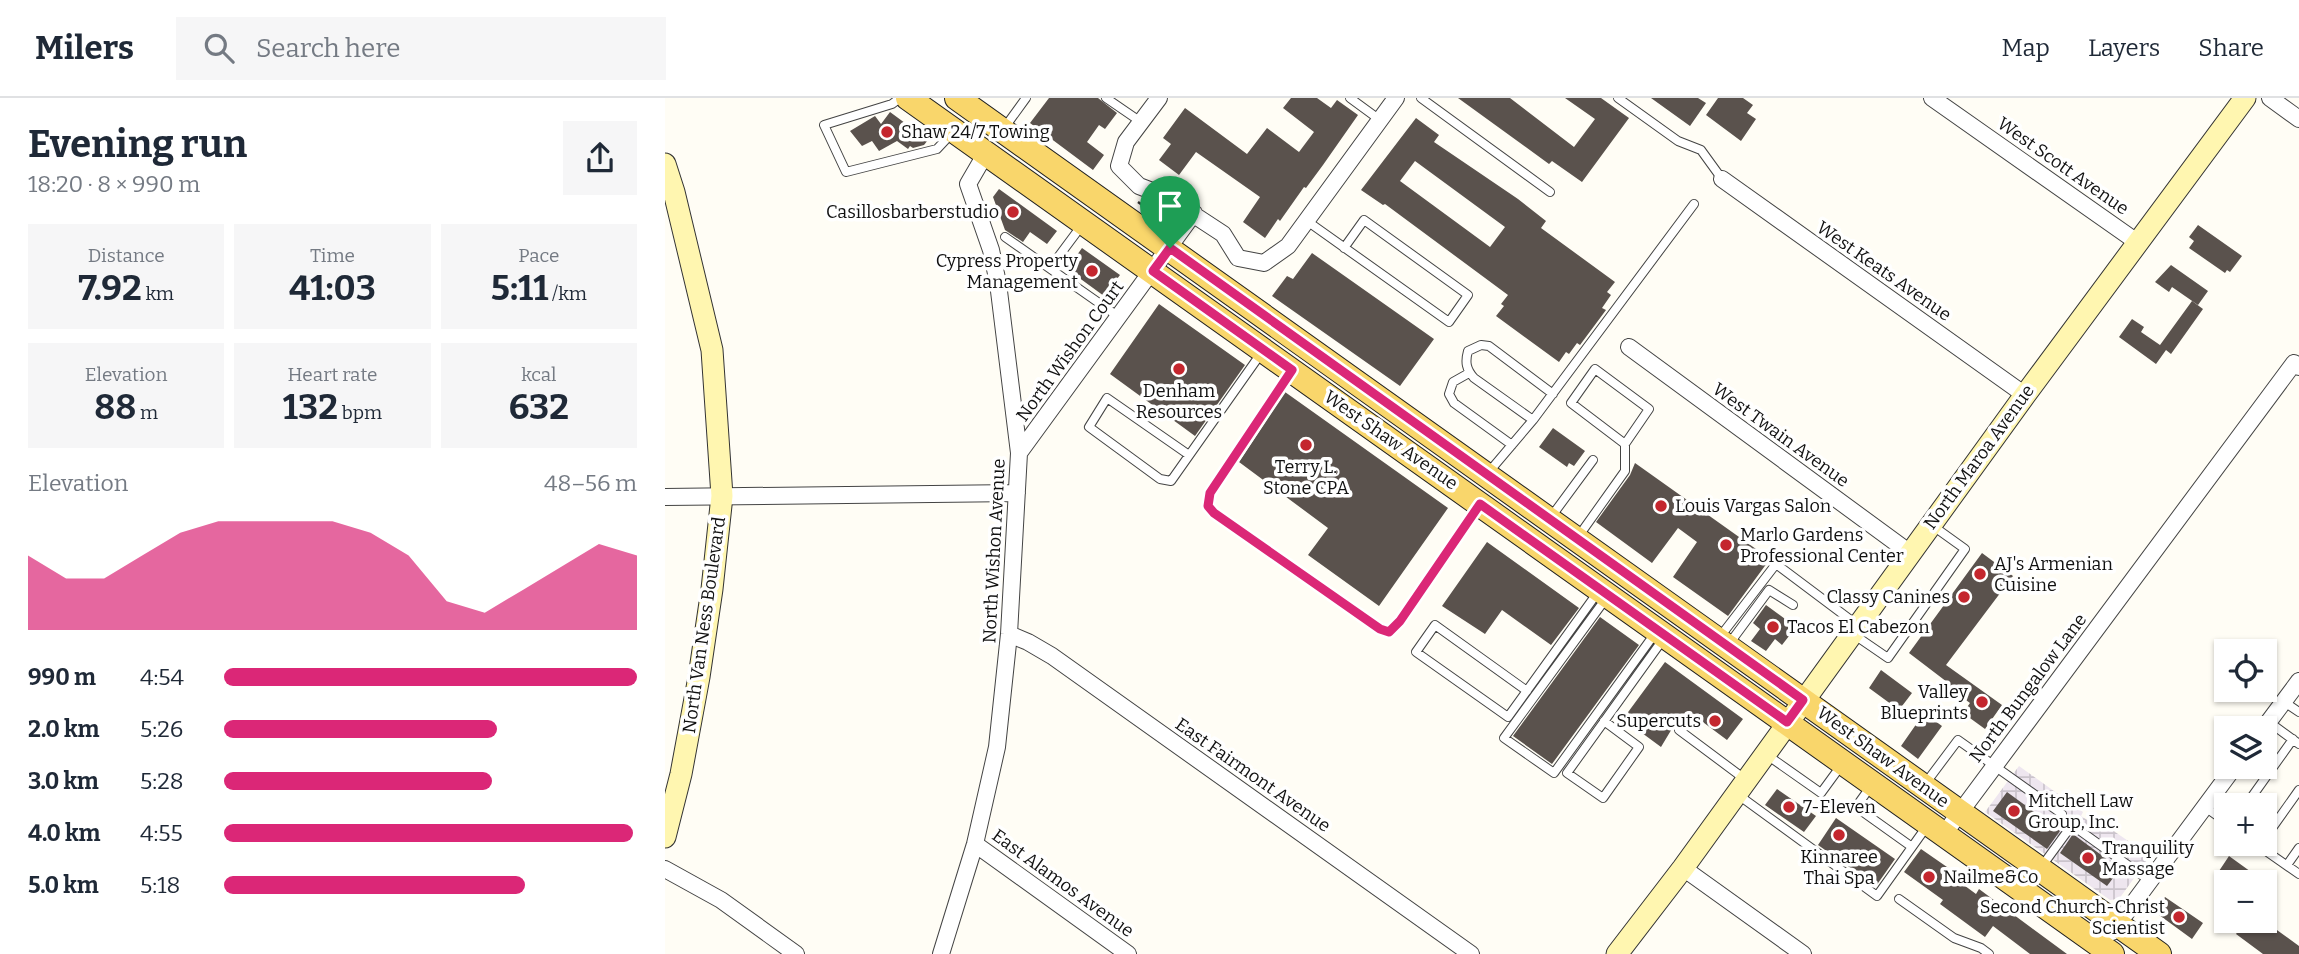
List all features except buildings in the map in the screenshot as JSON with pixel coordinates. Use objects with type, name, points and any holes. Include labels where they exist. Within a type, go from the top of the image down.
[{"type":"main road","name":"West Shaw Avenue","points":[[908,98],[1873,783],[2103,951]]},
{"type":"main road","name":"West Shaw Avenue","points":[[957,98],[2159,954]]},
{"type":"main road","name":"North Maroa Avenue","points":[[1617,954],[1683,868],[2025,395],[2245,98]]},
{"type":"main road","name":"North Van Ness Boulevard","points":[[665,164],[712,350],[722,496],[699,677],[681,774],[665,837]]},
{"type":"street","points":[[1159,98],[1126,142],[1119,166],[1139,186],[1165,196],[1223,233],[1238,258],[1264,263],[1288,246],[1396,98]]},
{"type":"street","name":"West Scott Avenue","points":[[1932,98],[2137,242]]},
{"type":"street","points":[[2270,98],[2299,119]]},
{"type":"street","name":"North Wishon Avenue","points":[[941,954],[975,844],[997,747],[1009,634],[1017,493],[1019,453],[998,283],[991,250],[968,184],[986,153]]},
{"type":"street","name":"West Keats Avenue","points":[[1722,179],[2025,395]]},
{"type":"street","points":[[1153,271],[1194,213]]},
{"type":"street","name":"North Wishon Court","points":[[1019,453],[1153,271]]},
{"type":"street","name":"West Twain Avenue","points":[[1629,347],[1910,553]]},
{"type":"street","name":"North Bungalow Lane","points":[[1936,829],[1959,812],[2296,365]]},
{"type":"street","points":[[665,497],[1017,493]]},
{"type":"street","name":"East Fairmont Avenue","points":[[1009,634],[1052,656],[1471,954]]},
{"type":"street","points":[[2272,716],[2299,681]]},
{"type":"street","points":[[2103,951],[2117,925],[2225,779]]},
{"type":"street","name":"East Alamos Avenue","points":[[975,844],[1128,954]]},
{"type":"street","points":[[1683,868],[1803,954]]},
{"type":"street","points":[[665,869],[720,900],[796,954]]},
{"type":"lane","points":[[899,98],[892,104],[824,125],[846,173],[937,149],[954,130]]},
{"type":"lane","points":[[1002,130],[1026,98]]},
{"type":"lane","points":[[1107,98],[1141,122]]},
{"type":"lane","points":[[1350,98],[1380,120]]},
{"type":"lane","points":[[1421,98],[1550,192]]},
{"type":"lane","points":[[1618,98],[1678,141],[1701,150],[1722,179]]},
{"type":"lane","points":[[1486,475],[1553,394],[1694,204]]},
{"type":"lane","points":[[1307,221],[1344,248],[1449,323],[1468,295],[1364,220],[1344,248]]},
{"type":"lane","points":[[1050,268],[1084,223]]},
{"type":"lane","points":[[1005,237],[1119,317]]},
{"type":"lane","points":[[1533,420],[1469,373],[1465,361],[1468,351],[1481,345],[1489,346],[1553,394]]},
{"type":"lane","points":[[1189,455],[1107,398],[1089,427],[1160,479],[1171,481],[1263,350]]},
{"type":"lane","points":[[1576,539],[1625,471],[1625,444],[1649,409],[1595,369],[1571,403],[1625,444]]},
{"type":"lane","points":[[1292,370],[1210,493],[1208,506],[1225,521],[1380,629],[1389,632],[1400,621],[1480,504]]},
{"type":"lane","points":[[1469,373],[1453,382],[1449,394],[1454,403],[1512,445]]},
{"type":"lane","points":[[1549,520],[1593,460]]},
{"type":"lane","points":[[1722,643],[1776,564],[1888,658],[1965,550],[1931,525]]},
{"type":"lane","points":[[1722,643],[1769,590],[1793,605]]},
{"type":"lane","points":[[1604,592],[1504,738],[1554,773],[1662,633]]},
{"type":"lane","points":[[1527,691],[1435,625],[1416,652],[1508,717],[1604,592]]},
{"type":"lane","points":[[1604,721],[1639,747],[1603,798],[1567,773],[1662,633]]},
{"type":"lane","points":[[2283,701],[2299,712]]},
{"type":"lane","points":[[1679,730],[1741,787],[1877,896],[1912,847],[1936,829]]},
{"type":"lane","points":[[2255,793],[2296,741],[2277,731]]},
{"type":"lane","points":[[1923,786],[1958,740],[2062,814]]},
{"type":"lane","points":[[1765,753],[1821,793],[1843,763]]},
{"type":"lane","points":[[1873,783],[1856,807],[1912,847]]},
{"type":"lane","points":[[2277,820],[2299,790]]},
{"type":"lane","points":[[2205,807],[2214,813]]},
{"type":"lane","points":[[2039,869],[2072,825],[2150,881]]},
{"type":"lane","points":[[2287,865],[2299,848]]},
{"type":"lane","points":[[2276,856],[2299,874]]},
{"type":"lane","points":[[1899,899],[1954,938],[1981,948],[1989,954]]},
{"type":"shaded area","points":[[2019,766],[2083,812],[2081,816],[2101,829],[2105,825],[2150,856],[2119,899],[2110,900],[1985,812]]},
{"type":"place","name":"Shaw 24/7 Towing","points":[[887,132]]},
{"type":"place","name":"Casillosbarberstudio","points":[[1013,212]]},
{"type":"place","name":"Cypress Property Management","points":[[1092,271]]},
{"type":"place","name":"Denham Resources","points":[[1179,369]]},
{"type":"place","name":"Terry L. Stone CPA","points":[[1306,445]]},
{"type":"place","name":"Louis Vargas Salon","points":[[1661,506]]},
{"type":"place","name":"Marlo Gardens Professional Center","points":[[1726,545]]},
{"type":"place","name":"AJ's Armenian Cuisine","points":[[1980,574]]},
{"type":"place","name":"Classy Canines","points":[[1964,597]]},
{"type":"place","name":"Tacos El Cabezon","points":[[1773,627]]},
{"type":"place","name":"Valley Blueprints","points":[[1982,702]]},
{"type":"place","name":"Supercuts","points":[[1715,721]]},
{"type":"place","name":"7-Eleven","points":[[1789,807]]},
{"type":"place","name":"Mitchell Law Group, Inc.","points":[[2014,811]]},
{"type":"place","name":"Kinnaree Thai Spa","points":[[1839,835]]},
{"type":"place","name":"Tranquility Massage","points":[[2088,858]]},
{"type":"place","name":"Nailme&Co","points":[[1929,877]]},
{"type":"place","name":"Second Church-Christ Scientist","points":[[2179,917]]},
{"type":"route","points":[[1170,248],[1803,700],[1787,722],[1480,504],[1400,621],[1389,632],[1380,629],[1214,513],[1208,506],[1210,493],[1292,370],[1153,271],[1170,248]]}]
